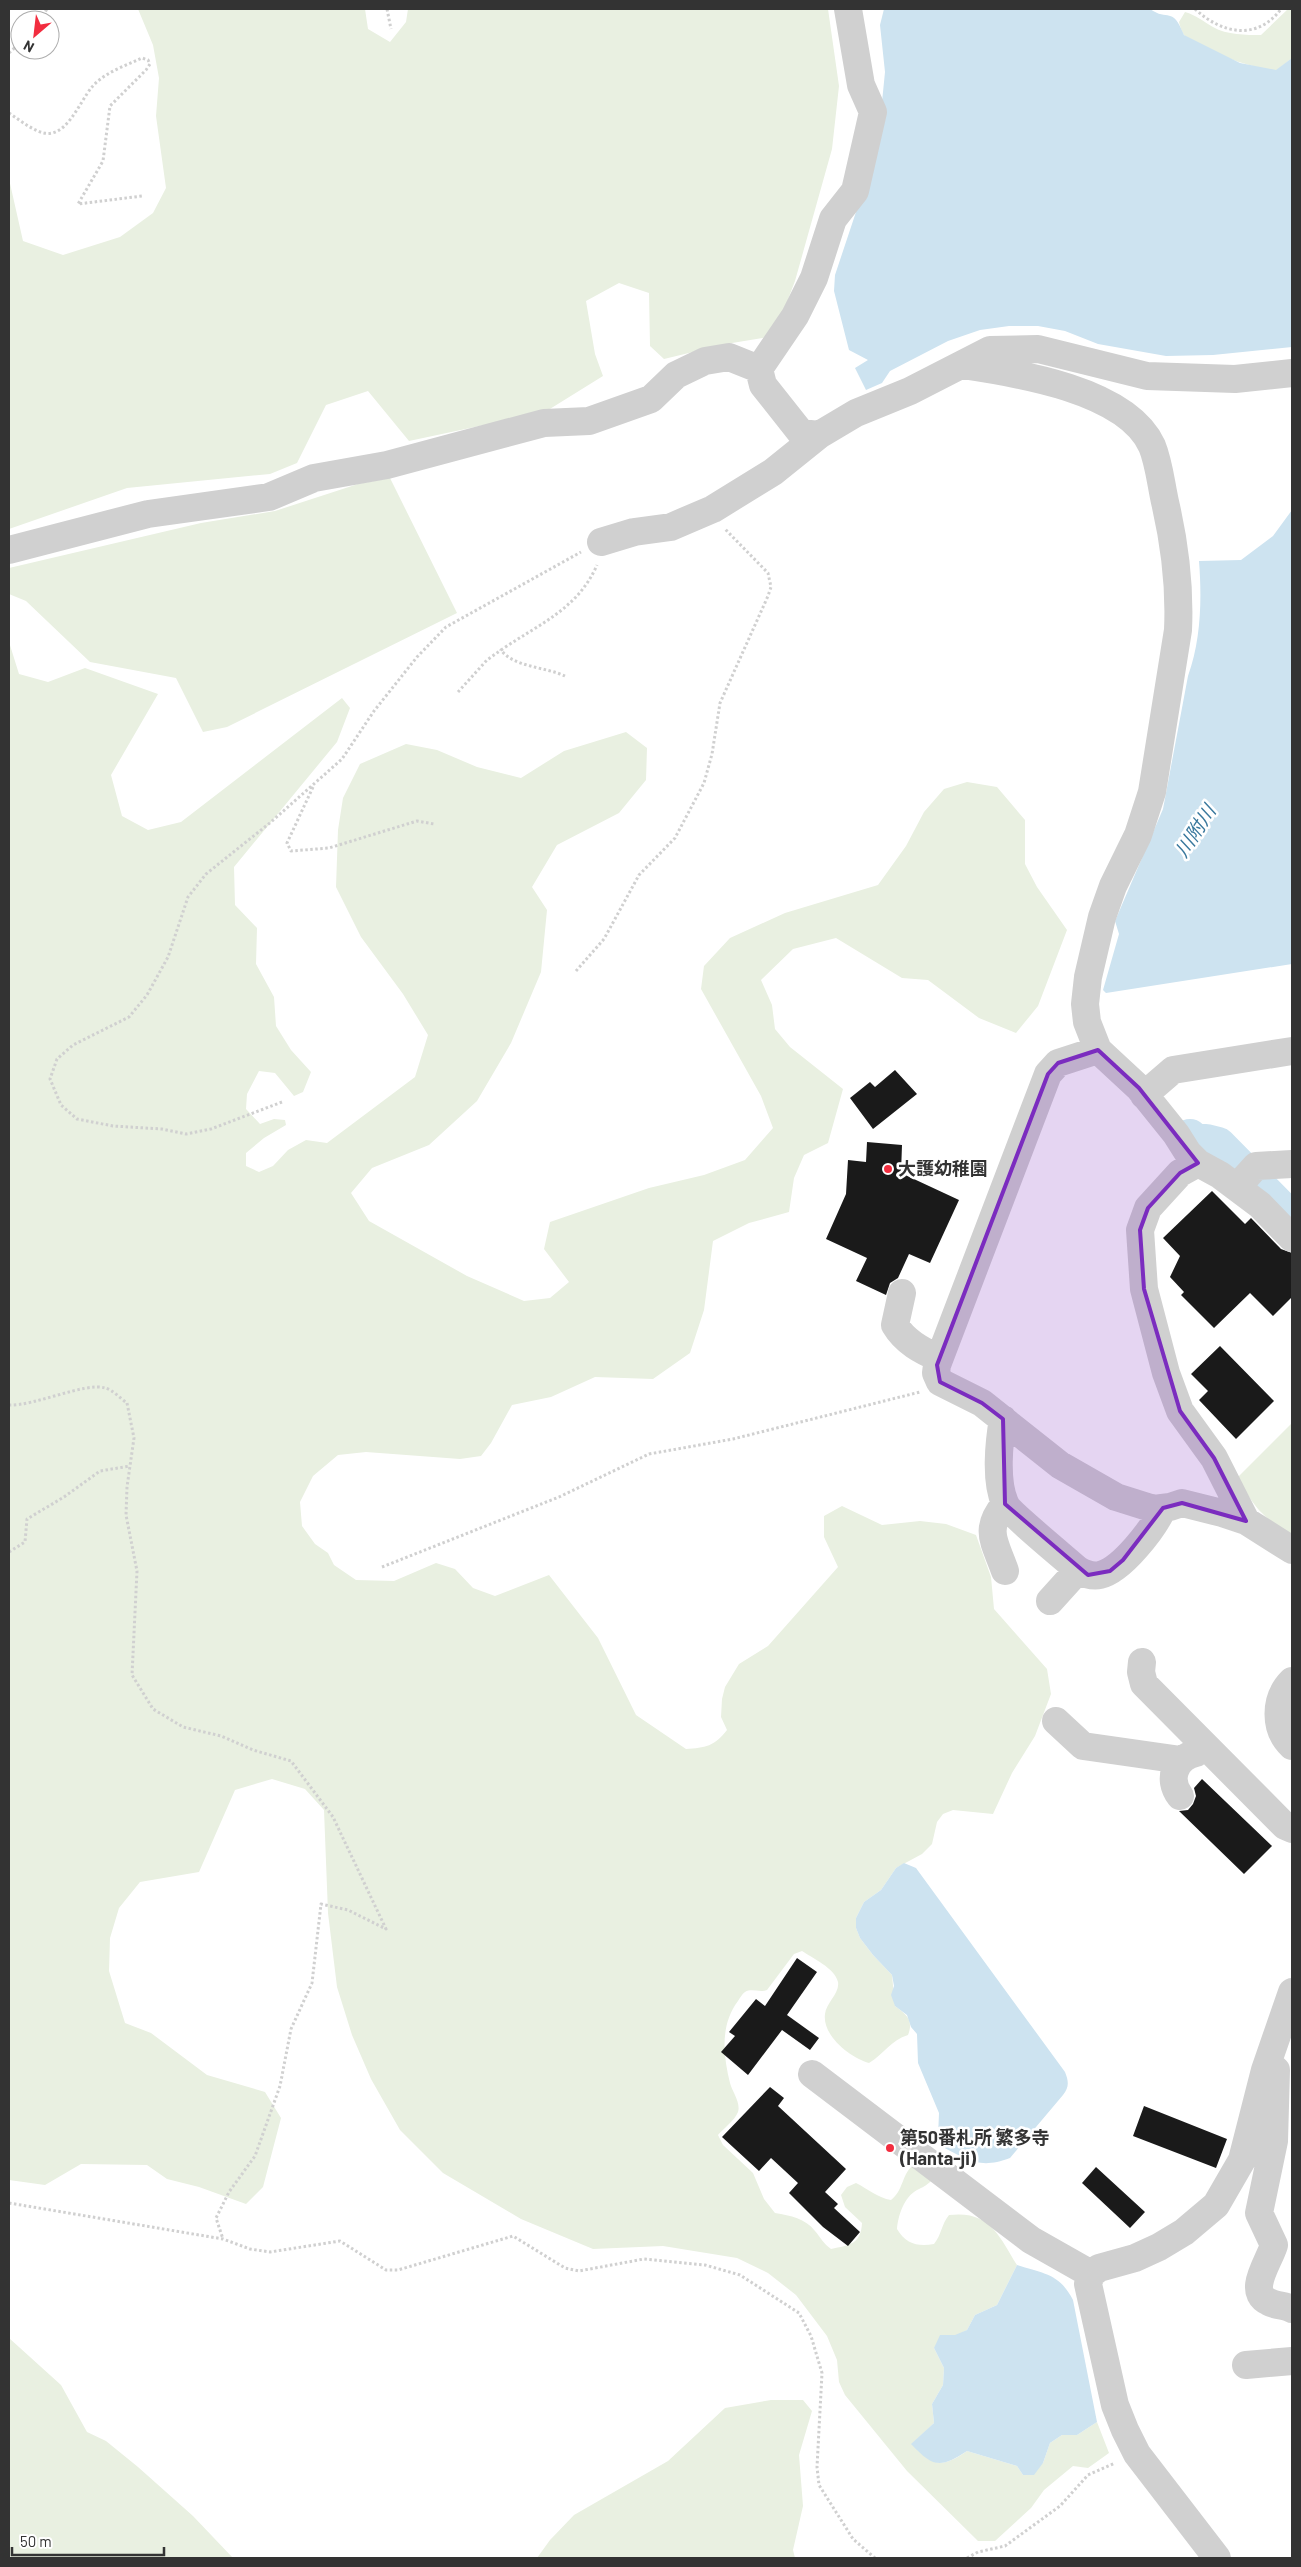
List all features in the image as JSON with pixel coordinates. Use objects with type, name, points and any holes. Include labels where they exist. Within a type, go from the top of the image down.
[{"type":"street","points":[[759,368],[795,316],[814,278],[833,219],[856,191],[874,112],[861,85],[848,9]]},
{"type":"street","points":[[601,542],[634,532],[672,527],[712,509],[773,472],[819,435],[856,413],[910,391],[990,350],[1038,350],[1101,367],[1147,376],[1191,379],[1235,378],[1292,373]]},
{"type":"street","points":[[9,550],[148,514],[269,497],[314,478],[387,464],[544,423],[589,421],[651,399],[676,375],[705,361],[729,358],[759,368]]},
{"type":"street","points":[[962,365],[1023,374],[1112,405],[1141,430],[1152,446],[1170,519],[1178,580],[1178,630],[1152,792],[1138,835],[1102,917],[1088,977],[1085,1004],[1089,1028],[1083,1055]]},
{"type":"street","points":[[759,368],[764,385],[801,433],[819,435]]},
{"type":"street","points":[[1144,1095],[1173,1070],[1292,1051]]},
{"type":"street","points":[[1083,1055],[1144,1095],[1187,1150],[1244,1178],[1260,1205],[1292,1238]]},
{"type":"street","points":[[940,1370],[1048,1074],[1058,1064],[1083,1055]]},
{"type":"street","points":[[1187,1150],[1180,1174],[1148,1208],[1140,1230],[1144,1289],[1166,1373],[1180,1411],[1214,1458],[1246,1521]]},
{"type":"street","points":[[1244,1178],[1256,1166],[1292,1164]]},
{"type":"street","points":[[902,1293],[895,1325],[899,1332],[923,1351],[940,1370],[1060,1465],[1116,1497],[1141,1506],[1163,1508],[1182,1503],[1246,1521],[1292,1550]]},
{"type":"street","points":[[1003,1419],[999,1449],[1000,1481],[1005,1504],[1078,1570],[1088,1575],[1100,1575],[1110,1571],[1136,1548],[1154,1526],[1163,1508]]},
{"type":"street","points":[[1005,1504],[992,1521],[991,1532],[1005,1571]]},
{"type":"street","points":[[1050,1601],[1078,1570]]},
{"type":"street","points":[[1142,1662],[1141,1672],[1144,1684],[1285,1826],[1292,1829]]},
{"type":"street","points":[[1292,1682],[1282,1696],[1278,1712],[1280,1727],[1292,1746]]},
{"type":"street","points":[[1056,1720],[1083,1746],[1182,1760]]},
{"type":"street","points":[[1180,1796],[1172,1781],[1174,1772],[1182,1760],[1189,1755],[1198,1753],[1213,1754]]},
{"type":"street","points":[[1286,2021],[1276,2074],[1283,2144],[1259,2213],[1274,2245],[1258,2284],[1259,2293],[1271,2303],[1292,2309]]},
{"type":"street","points":[[1217,2558],[1137,2454],[1115,2405],[1090,2300],[1088,2284],[1091,2274],[1100,2268],[1135,2258],[1159,2247],[1184,2232],[1216,2205],[1242,2160],[1263,2078],[1286,2021]]},
{"type":"street","points":[[812,2074],[1031,2240],[1091,2274]]},
{"type":"street","points":[[1246,2365],[1292,2361]]},
{"type":"path","points":[[387,9],[391,29]]},
{"type":"path","points":[[1196,9],[1216,24],[1234,30],[1250,31],[1265,24],[1280,9]]},
{"type":"path","points":[[9,113],[40,132],[52,134],[63,129],[92,87],[104,76],[142,58],[148,60],[150,64],[146,70],[110,106],[103,161],[78,204],[142,196]]},
{"type":"path","points":[[576,971],[604,939],[639,875],[675,838],[704,783],[712,754],[720,704],[771,587],[768,573],[722,526],[712,509]]},
{"type":"path","points":[[458,692],[487,660],[567,608],[582,594],[600,559],[601,542]]},
{"type":"path","points":[[282,1102],[211,1129],[186,1134],[162,1129],[113,1126],[77,1119],[62,1105],[50,1079],[57,1058],[73,1045],[129,1017],[147,995],[168,957],[188,897],[206,874],[342,759],[374,711],[417,657],[446,627],[601,542]]},
{"type":"path","points":[[501,650],[520,663],[544,668],[565,676]]},
{"type":"path","points":[[314,784],[288,843],[291,851],[329,848],[417,821],[434,824]]},
{"type":"path","points":[[382,1567],[559,1497],[649,1454],[733,1439],[914,1395],[940,1370]]},
{"type":"path","points":[[9,1406],[22,1406],[90,1388],[105,1388],[127,1403],[134,1438],[126,1515],[138,1570],[132,1675],[154,1709],[183,1727],[221,1736],[253,1750],[291,1761],[333,1817],[386,1929],[348,1910],[321,1904],[312,1984],[291,2028],[280,2086],[254,2156],[229,2192],[216,2218],[223,2239]]},
{"type":"path","points":[[9,1552],[25,1542],[27,1519],[64,1497],[100,1470],[130,1466]]},
{"type":"path","points":[[9,2203],[223,2239],[250,2249],[270,2252],[340,2241],[386,2270],[398,2270],[513,2236],[565,2268],[579,2271],[644,2259],[705,2265],[740,2275],[800,2313],[811,2336],[822,2373],[817,2467],[819,2485],[853,2539],[875,2558]]},
{"type":"path","points":[[967,2558],[978,2552],[1004,2546],[1060,2506],[1088,2475],[1137,2454]]},
{"type":"highlighted area","points":[[1098,1050],[1139,1088],[1198,1163],[1180,1173],[1148,1208],[1140,1230],[1144,1289],[1180,1411],[1214,1458],[1246,1521],[1182,1503],[1163,1508],[1123,1560],[1110,1571],[1088,1575],[1005,1504],[1003,1419],[982,1403],[940,1382],[937,1365],[1048,1074],[1058,1063]]},
{"type":"green space","points":[[138,9],[365,9],[368,29],[390,42],[406,22],[408,9],[828,9],[839,86],[832,149],[795,281],[774,336],[726,344],[664,359],[650,346],[649,293],[619,283],[586,301],[595,354],[603,376],[545,412],[409,441],[368,391],[326,405],[297,463],[270,474],[127,488],[9,529],[9,179],[23,241],[63,255],[120,237],[153,213],[166,188],[156,116],[159,78],[153,45]]},
{"type":"green space","points":[[1288,9],[1292,9],[1292,58],[1276,71],[1241,63],[1204,48],[1185,36],[1179,22],[1185,12],[1224,32],[1261,35]]},
{"type":"green space","points":[[390,478],[457,613],[227,727],[203,732],[176,678],[90,662],[26,601],[9,594],[9,568],[201,523],[275,511],[358,484]]},
{"type":"green space","points":[[9,642],[19,674],[48,682],[85,668],[158,694],[111,775],[122,816],[148,830],[181,822],[342,698],[350,708],[337,742],[234,867],[235,905],[257,928],[256,964],[274,997],[276,1026],[291,1050],[311,1072],[303,1092],[294,1096],[275,1073],[259,1071],[247,1094],[246,1109],[260,1124],[274,1119],[285,1120],[286,1125],[264,1138],[246,1153],[246,1166],[259,1172],[273,1166],[288,1150],[306,1140],[327,1143],[415,1077],[428,1035],[403,994],[361,937],[336,887],[338,830],[343,798],[360,764],[406,744],[437,750],[477,767],[521,778],[564,751],[626,732],[647,748],[646,780],[619,813],[557,845],[532,887],[547,910],[541,972],[511,1043],[477,1101],[429,1145],[372,1168],[351,1193],[369,1221],[467,1276],[524,1301],[550,1298],[569,1282],[544,1249],[550,1222],[649,1188],[704,1175],[745,1160],[773,1128],[761,1096],[701,989],[704,966],[730,938],[785,913],[878,885],[906,846],[924,812],[944,789],[967,782],[997,787],[1025,820],[1025,864],[1037,887],[1067,930],[1038,1006],[1016,1033],[979,1018],[928,980],[902,978],[836,938],[793,949],[761,980],[772,1005],[775,1029],[790,1047],[843,1089],[828,1143],[804,1155],[794,1178],[789,1212],[749,1223],[713,1241],[704,1310],[690,1353],[653,1379],[595,1377],[551,1397],[512,1405],[491,1443],[481,1456],[460,1459],[366,1452],[338,1455],[313,1476],[300,1502],[302,1526],[315,1544],[328,1553],[334,1565],[356,1580],[394,1581],[436,1563],[455,1569],[473,1588],[495,1596],[549,1575],[598,1638],[636,1715],[686,1749],[709,1745],[723,1735],[727,1730],[721,1717],[722,1699],[725,1687],[739,1664],[768,1646],[838,1567],[824,1537],[824,1516],[842,1506],[882,1525],[920,1521],[946,1524],[976,1535],[991,1577],[994,1609],[1047,1669],[1051,1694],[1035,1736],[1012,1773],[993,1814],[953,1810],[943,1814],[937,1822],[932,1844],[922,1854],[896,1868],[881,1890],[864,1902],[856,1918],[856,1928],[860,1938],[892,1975],[895,2006],[908,2018],[910,2030],[908,2035],[897,2040],[869,2063],[846,2051],[833,2038],[825,2022],[826,2010],[838,1986],[836,1977],[828,1968],[802,1951],[794,1954],[767,1990],[750,1990],[745,1992],[732,2010],[726,2030],[725,2051],[730,2083],[739,2108],[734,2118],[718,2135],[723,2145],[753,2173],[764,2199],[775,2213],[807,2223],[831,2249],[849,2245],[857,2239],[861,2230],[862,2223],[845,2207],[841,2195],[847,2187],[856,2183],[877,2195],[891,2200],[898,2192],[912,2166],[931,2181],[912,2193],[902,2207],[897,2229],[904,2238],[918,2245],[934,2244],[949,2215],[963,2215],[984,2221],[992,2227],[1005,2244],[1017,2265],[997,2305],[975,2315],[967,2330],[934,2348],[944,2368],[943,2385],[932,2404],[934,2423],[912,2444],[932,2461],[950,2461],[967,2451],[1017,2466],[1023,2475],[1043,2463],[1050,2443],[1062,2435],[1077,2435],[1097,2422],[1109,2453],[1088,2468],[1073,2466],[1044,2490],[1031,2508],[995,2541],[978,2541],[907,2471],[845,2395],[839,2382],[837,2360],[827,2336],[796,2295],[768,2273],[737,2258],[663,2246],[593,2249],[521,2219],[443,2173],[400,2130],[371,2079],[352,2035],[337,1987],[328,1913],[324,1810],[305,1789],[272,1779],[235,1790],[199,1872],[140,1882],[119,1908],[110,1938],[109,1971],[125,2023],[151,2033],[207,2075],[265,2092],[281,2118],[263,2187],[246,2204],[199,2187],[167,2179],[147,2165],[81,2164],[45,2185],[9,2180]]},
{"type":"green space","points":[[1292,1423],[1292,1537],[1260,1511],[1249,1497],[1238,1477]]},
{"type":"green space","points":[[9,2338],[61,2385],[87,2432],[106,2441],[138,2467],[193,2516],[233,2558],[9,2558]]},
{"type":"green space","points":[[771,2400],[803,2400],[812,2411],[799,2455],[803,2506],[793,2550],[795,2558],[537,2558],[550,2540],[574,2515],[668,2461],[725,2408]]},
{"type":"water","points":[[884,9],[1150,9],[1156,13],[1173,17],[1184,35],[1240,63],[1276,70],[1292,58],[1292,347],[1213,355],[1166,356],[1098,344],[1065,331],[1038,326],[1009,326],[980,330],[948,341],[890,371],[882,383],[866,390],[855,368],[868,360],[849,350],[834,291],[835,275],[864,188],[880,122],[885,72],[880,25]]},
{"type":"water","points":[[1292,510],[1292,964],[1106,993],[1103,990],[1119,934],[1115,921],[1163,809],[1188,676],[1196,648],[1200,619],[1199,561],[1241,560],[1273,536]]},
{"type":"water","points":[[904,1863],[916,1868],[1065,2072],[1068,2084],[1065,2092],[1010,2158],[991,2163],[975,2162],[943,2147],[938,2137],[939,2113],[918,2063],[917,2034],[911,2027],[907,2015],[895,2006],[891,1995],[894,1986],[892,1975],[873,1955],[860,1938],[856,1928],[856,1918],[864,1902],[881,1890],[896,1868]]},
{"type":"water","points":[[1017,2265],[1056,2279],[1068,2291],[1073,2300],[1097,2422],[1077,2435],[1062,2435],[1050,2443],[1043,2463],[1034,2475],[1023,2475],[1017,2466],[967,2451],[943,2463],[931,2461],[911,2444],[934,2423],[932,2404],[943,2385],[944,2368],[934,2348],[940,2335],[955,2335],[967,2330],[975,2315],[997,2305]]},
{"type":"building","points":[[895,1070],[917,1094],[873,1129],[850,1098],[870,1082],[875,1087]]},
{"type":"building","points":[[867,1142],[902,1145],[901,1173],[959,1200],[930,1263],[909,1254],[898,1278],[890,1283],[886,1295],[856,1281],[867,1258],[826,1239],[846,1194],[848,1160],[866,1162]]},
{"type":"building","points":[[1212,1191],[1245,1224],[1251,1218],[1281,1249],[1292,1253],[1292,1297],[1273,1316],[1250,1293],[1214,1328],[1181,1295],[1184,1292],[1170,1277],[1180,1256],[1163,1238]]},
{"type":"building","points":[[1220,1346],[1274,1401],[1236,1439],[1199,1400],[1208,1391],[1191,1374]]},
{"type":"building","points":[[1202,1779],[1272,1846],[1244,1874],[1179,1811],[1188,1810],[1193,1804],[1196,1796],[1194,1788]]},
{"type":"building","points":[[797,1958],[817,1972],[787,2015],[819,2038],[810,2050],[782,2030],[748,2075],[721,2052],[735,2036],[729,2032],[756,1999],[765,2006]]},
{"type":"building","points":[[770,2087],[784,2098],[778,2106],[846,2169],[825,2192],[838,2204],[834,2208],[860,2232],[848,2246],[823,2227],[789,2193],[798,2183],[771,2158],[759,2171],[722,2137]]},
{"type":"building","points":[[1144,2106],[1227,2139],[1216,2168],[1133,2136]]},
{"type":"building","points":[[1096,2167],[1145,2212],[1130,2228],[1082,2183]]},
{"type":"waterway","name":"川附川","points":[[1190,1137],[1195,1142],[1218,1145],[1292,1220]]},
{"type":"place","name":"大護幼稚園","points":[[888,1169]]},
{"type":"place","name":"第50番札所 繁多寺 (Hanta-ji)","points":[[890,2148]]}]
